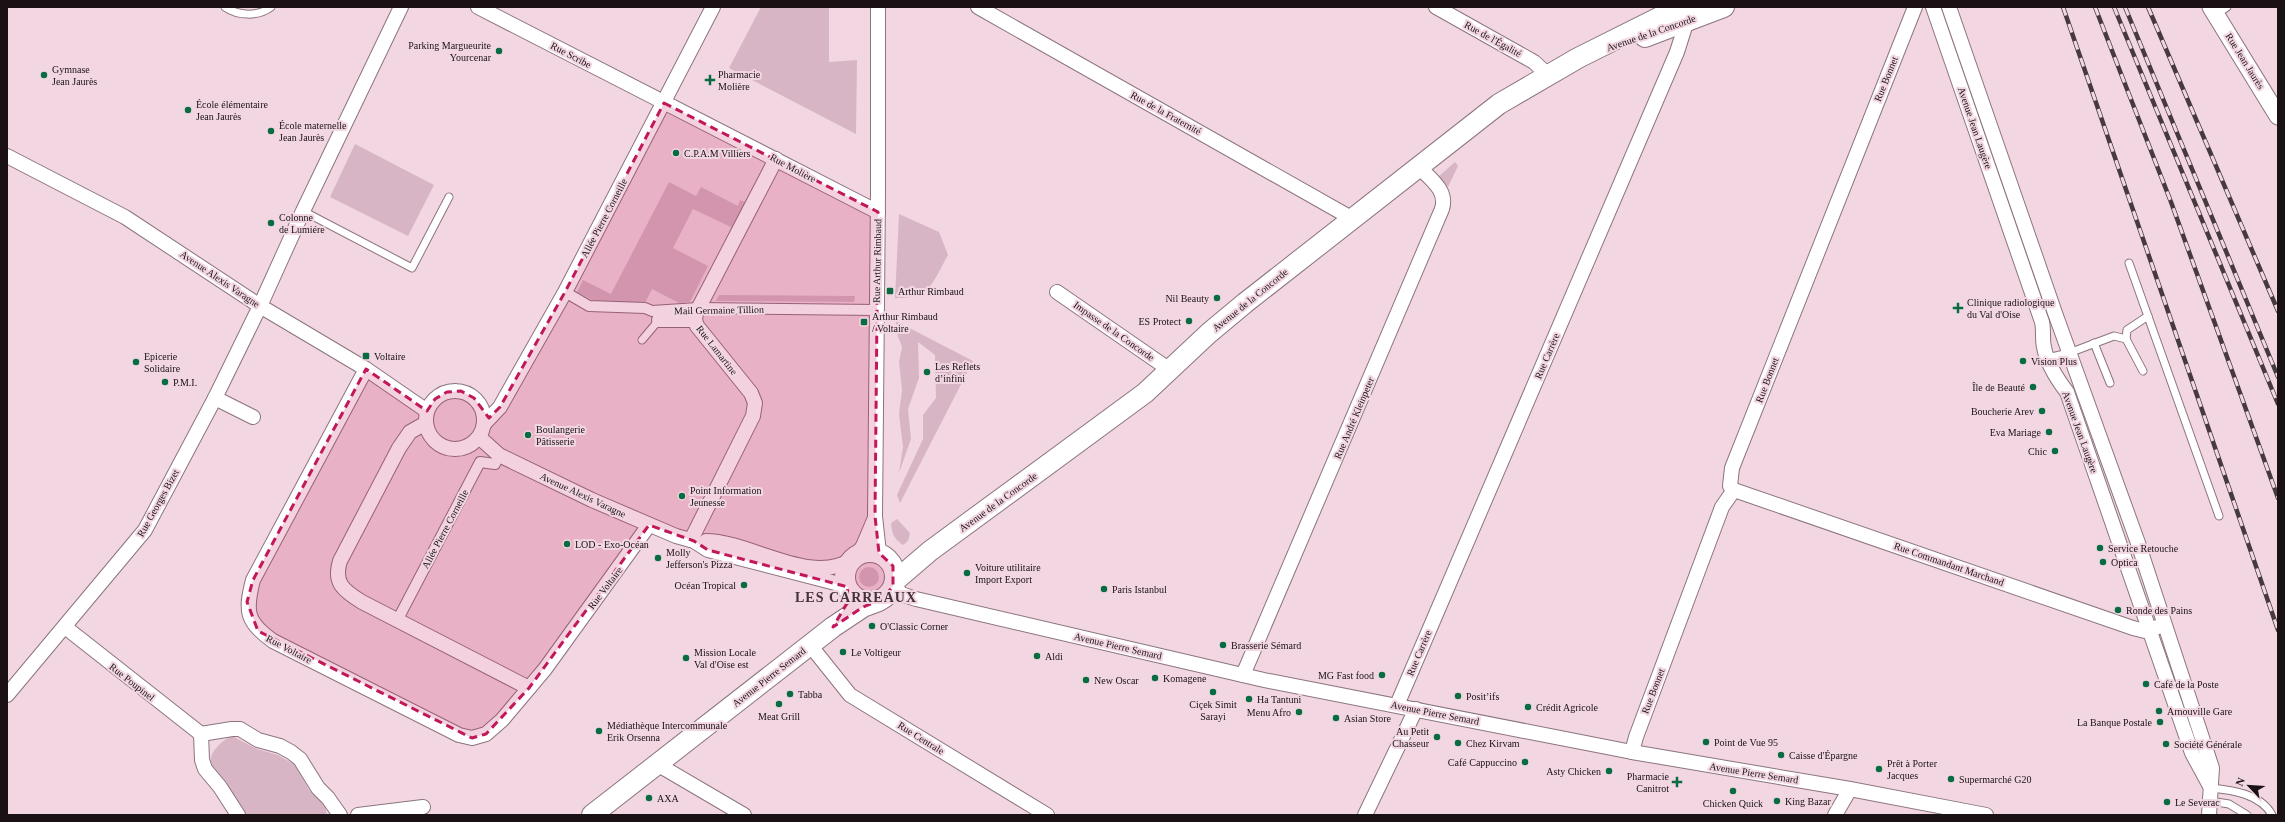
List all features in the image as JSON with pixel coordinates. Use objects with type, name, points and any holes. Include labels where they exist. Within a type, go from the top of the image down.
[{"type":"main road","name":"Avenue de la Concorde","points":[[894,583],[930,552],[1145,393],[1209,333],[1245,303],[1499,104],[1578,58],[1687,12],[1724,7]]},
{"type":"main road","points":[[866,552],[881,554],[893,566],[894,583],[887,595],[863,607],[832,627],[840,618],[846,605],[847,588],[845,571],[854,557],[866,552]]},
{"type":"main road","name":"Avenue de la Concorde","points":[[881,554],[903,561],[930,552]]},
{"type":"main road","points":[[847,588],[861,600],[870,602],[879,600]]},
{"type":"main road","name":"Avenue Pierre Semard","points":[[592,815],[832,627]]},
{"type":"street","name":"Rue Georges Bizet","points":[[7,695],[145,530],[215,398],[260,306],[303,211],[402,7]]},
{"type":"street","name":"Rue Scribe","points":[[478,7],[664,103]]},
{"type":"street","name":"Allée Pierre Corneille","points":[[484,424],[500,407],[565,292],[713,7]]},
{"type":"street","name":"Rue Arthur Rimbaud","points":[[878,7],[878,212],[875,516],[881,554]]},
{"type":"street","name":"Rue de la Fraternité","points":[[978,7],[1353,219]]},
{"type":"street","name":"Rue de l'Égalité","points":[[1436,7],[1534,62],[1548,75]]},
{"type":"street","name":"Rue Bonnet","points":[[1632,752],[1636,737],[1722,507],[1734,490],[1730,486],[1729,479],[1732,468],[1915,7]]},
{"type":"street","name":"Avenue Jean Laugère","points":[[1933,7],[2042,322],[2044,349],[2047,358],[2057,379],[2067,392],[2210,801]]},
{"type":"street","name":"Avenue Jean Laugère","points":[[1949,7],[2069,352],[2138,543],[2212,768],[2210,801]]},
{"type":"street","name":"Rue Jean Jaurès","points":[[2218,10],[2278,116]]},
{"type":"street","name":"Rue Carrère","points":[[1397,705],[1678,52],[1684,35],[1687,12]]},
{"type":"street","name":"Rue Molière","points":[[664,103],[878,212]]},
{"type":"street","name":"Avenue Alexis Varagne","points":[[7,156],[125,217],[260,306],[366,370],[427,417],[429,433],[435,441],[443,447],[453,450],[463,449],[479,437],[499,455],[592,500],[676,536],[692,540],[712,541],[817,568],[841,565],[854,557]]},
{"type":"street","points":[[659,320],[696,314],[776,159]]},
{"type":"street","name":"Rue André Kleinpeter","points":[[1243,675],[1442,209],[1445,200],[1443,193],[1418,166]]},
{"type":"street","name":"Mail Germaine Tillion","points":[[565,292],[589,306],[645,308],[652,311],[696,314],[876,310]]},
{"type":"street","name":"Impasse de la Concorde","points":[[1057,292],[1170,370]]},
{"type":"street","name":"Rue Lamartine","points":[[692,540],[753,416],[755,403],[751,393],[697,326],[696,314]]},
{"type":"street","name":"Rue Voltaire","points":[[366,370],[254,580],[247,602],[251,618],[258,631],[273,641],[459,735],[472,738],[486,734],[502,720],[529,688],[650,525]]},
{"type":"street","points":[[479,437],[484,424],[483,410],[474,398],[461,392],[447,392],[435,399],[427,417],[410,432],[399,448],[337,569],[338,581],[343,590],[362,602],[398,619],[529,688]]},
{"type":"street","points":[[215,398],[253,417]]},
{"type":"street","name":"Allée Pierre Corneille","points":[[398,619],[480,462],[495,464],[499,455]]},
{"type":"street","name":"Rue Commandant Marchand","points":[[1734,490],[2133,628],[2145,631],[2164,625]]},
{"type":"street","points":[[854,557],[863,546],[875,516]]},
{"type":"street","name":"Avenue Alexis Varagne","points":[[692,540],[708,550],[847,588]]},
{"type":"street","name":"Avenue Pierre Semard","points":[[894,583],[901,594],[916,600],[1243,675],[1632,752],[1850,789],[1986,815]]},
{"type":"street","name":"Rue Poupinel","points":[[64,627],[201,734]]},
{"type":"street","name":"Rue Centrale","points":[[810,645],[850,695],[1047,815]]},
{"type":"street","points":[[1365,815],[1416,709]]},
{"type":"street","points":[[238,815],[220,787],[205,769],[202,760],[201,734],[240,729],[258,740],[280,746],[291,752],[300,760],[318,788],[328,798],[340,815]]},
{"type":"street","points":[[657,764],[744,815]]},
{"type":"street","points":[[1835,815],[1850,789]]},
{"type":"street","points":[[358,815],[422,807]]},
{"type":"lane","points":[[225,7],[250,14],[261,13],[271,7]]},
{"type":"lane","points":[[303,211],[412,268],[449,198]]},
{"type":"lane","points":[[2129,263],[2219,516]]},
{"type":"lane","points":[[2143,371],[2126,339],[2127,330],[2148,316]]},
{"type":"lane","points":[[642,340],[659,320]]},
{"type":"lane","points":[[2047,358],[2114,336],[2126,339]]},
{"type":"lane","points":[[2094,343],[2110,383]]},
{"type":"lane","points":[[2210,801],[2237,791],[2270,810],[2272,815]]},
{"type":"lane","points":[[2210,801],[2229,804],[2247,815]]},
{"type":"highlighted area","points":[[664,103],[878,212],[875,516],[879,553],[893,566],[893,586],[883,599],[863,607],[833,627],[846,605],[848,587],[708,550],[694,541],[649,525],[529,688],[486,734],[472,738],[258,631],[247,602],[253,580],[366,369],[427,411],[435,399],[447,392],[461,391],[474,398],[489,418],[500,407],[565,292]]},
{"type":"shaded area","points":[[761,7],[829,7],[829,62],[857,60],[856,134],[729,68]]},
{"type":"shaded area","points":[[355,144],[434,185],[408,236],[330,197]]},
{"type":"shaded area","points":[[1455,162],[1458,166],[1448,187],[1438,177]]},
{"type":"shaded area","points":[[669,182],[696,196],[701,187],[738,206],[740,200],[745,202],[733,228],[693,209],[673,248],[708,266],[690,302],[679,303],[652,289],[645,303],[596,302],[577,292],[583,280],[611,294]]},
{"type":"shaded area","points":[[899,214],[939,232],[948,255],[934,281],[929,287],[916,296],[907,298],[895,298]]},
{"type":"shaded area","points":[[719,295],[855,296],[854,302],[716,301]]},
{"type":"shaded area","points":[[896,321],[973,361],[900,503],[897,495],[923,439],[923,415],[936,398],[935,355],[918,342],[919,378],[908,409],[911,439],[899,473],[903,447],[899,414],[902,390],[899,362],[902,347],[897,334]]},
{"type":"shaded area","points":[[897,519],[910,533],[908,541],[903,545],[897,541],[892,530],[891,523]]},
{"type":"shaded area","points":[[869,567],[876,570],[879,577],[876,584],[869,587],[862,584],[859,577],[862,570]]},
{"type":"shaded area","points":[[232,736],[257,749],[278,755],[295,765],[309,790],[325,805],[327,815],[247,815],[239,805],[225,781],[211,763],[211,758],[217,747],[227,738]]},
{"type":"railway","points":[[2063,7],[2278,630]]},
{"type":"railway","points":[[2095,7],[2171,202],[2278,498]]},
{"type":"railway","points":[[2114,7],[2278,404]]},
{"type":"railway","points":[[2125,7],[2278,377]]},
{"type":"railway","points":[[2148,7],[2278,311]]},
{"type":"place","name":"Parking Margueurite Yourcenar","points":[[499,51]]},
{"type":"place","name":"Gymnase Jean Jaurès","points":[[44,75]]},
{"type":"place","name":"Pharmacie Molière","points":[[710,80]]},
{"type":"place","name":"École élémentaire Jean Jaurès","points":[[188,110]]},
{"type":"place","name":"École maternelle Jean Jaurès","points":[[271,131]]},
{"type":"place","name":"C.P.A.M Villiers","points":[[676,153]]},
{"type":"place","name":"Colonne de Lumiére","points":[[271,223]]},
{"type":"place","name":"Arthur Rimbaud","points":[[890,291]]},
{"type":"place","name":"Nil Beauty","points":[[1217,298]]},
{"type":"place","name":"Clinique radiologique du Val d'Oise","points":[[1958,308]]},
{"type":"place","name":"ES Protect","points":[[1189,321]]},
{"type":"place","name":"Arthur Rimbaud / Voltaire","points":[[864,322]]},
{"type":"place","name":"Voltaire","points":[[366,356]]},
{"type":"place","name":"Vision Plus","points":[[2023,361]]},
{"type":"place","name":"Epicerie Solidaire","points":[[136,362]]},
{"type":"place","name":"Les Reflets d’infini","points":[[927,372]]},
{"type":"place","name":"P.M.I.","points":[[165,382]]},
{"type":"place","name":"Île de Beauté","points":[[2033,387]]},
{"type":"place","name":"Boucherie Arev","points":[[2042,411]]},
{"type":"place","name":"Eva Mariage","points":[[2049,432]]},
{"type":"place","name":"Boulangerie Pâtisserie","points":[[528,435]]},
{"type":"place","name":"Chic","points":[[2055,451]]},
{"type":"place","name":"Point Information Jeunesse","points":[[682,496]]},
{"type":"place","name":"LOD - Exo-Océan","points":[[567,544]]},
{"type":"place","name":"Service Retouche","points":[[2100,548]]},
{"type":"place","name":"Molly Jefferson's Pizza","points":[[658,558]]},
{"type":"place","name":"Optica","points":[[2103,562]]},
{"type":"place","name":"Voiture utilitaire Import Export","points":[[967,573]]},
{"type":"place","name":"Océan Tropical","points":[[744,585]]},
{"type":"place","name":"Paris Istanbul","points":[[1104,589]]},
{"type":"place","name":"Ronde des Pains","points":[[2118,610]]},
{"type":"place","name":"O'Classic Corner","points":[[872,626]]},
{"type":"place","name":"Brasserie Sémard","points":[[1223,645]]},
{"type":"place","name":"Le Voltigeur","points":[[843,652]]},
{"type":"place","name":"Aldi","points":[[1037,656]]},
{"type":"place","name":"Mission Locale Val d'Oise est","points":[[686,658]]},
{"type":"place","name":"MG Fast food","points":[[1382,675]]},
{"type":"place","name":"Komagene","points":[[1155,678]]},
{"type":"place","name":"New Oscar","points":[[1086,680]]},
{"type":"place","name":"Café de la Poste","points":[[2146,684]]},
{"type":"place","name":"Ciçek Simit Sarayi","points":[[1213,692]]},
{"type":"place","name":"Tabba","points":[[790,694]]},
{"type":"place","name":"Posit’ifs","points":[[1458,696]]},
{"type":"place","name":"Ha Tantuni","points":[[1249,699]]},
{"type":"place","name":"Meat Grill","points":[[779,704]]},
{"type":"place","name":"Crédit Agricole","points":[[1528,707]]},
{"type":"place","name":"Arnouville Gare","points":[[2159,711]]},
{"type":"place","name":"Menu Afro","points":[[1299,712]]},
{"type":"place","name":"Asian Store","points":[[1336,718]]},
{"type":"place","name":"La Banque Postale","points":[[2160,722]]},
{"type":"place","name":"Médiathèque Intercommunale Erik Orsenna","points":[[599,731]]},
{"type":"place","name":"Au Petit Chasseur","points":[[1437,737]]},
{"type":"place","name":"Point de Vue 95","points":[[1706,742]]},
{"type":"place","name":"Chez Kirvam","points":[[1458,743]]},
{"type":"place","name":"Société Générale","points":[[2166,744]]},
{"type":"place","name":"Caisse d'Épargne","points":[[1781,755]]},
{"type":"place","name":"Café Cappuccino","points":[[1525,762]]},
{"type":"place","name":"Prêt à Porter Jacques","points":[[1879,769]]},
{"type":"place","name":"Asty Chicken","points":[[1609,771]]},
{"type":"place","name":"Supermarché G20","points":[[1951,779]]},
{"type":"place","name":"Pharmacie Canitrot","points":[[1677,782]]},
{"type":"place","name":"Chicken Quick","points":[[1733,791]]},
{"type":"place","name":"AXA","points":[[649,798]]},
{"type":"place","name":"King Bazar","points":[[1777,801]]},
{"type":"place","name":"Le Severac","points":[[2167,802]]},
{"type":"district","name":"LES CARREAUX","points":[[856,597]]}]
